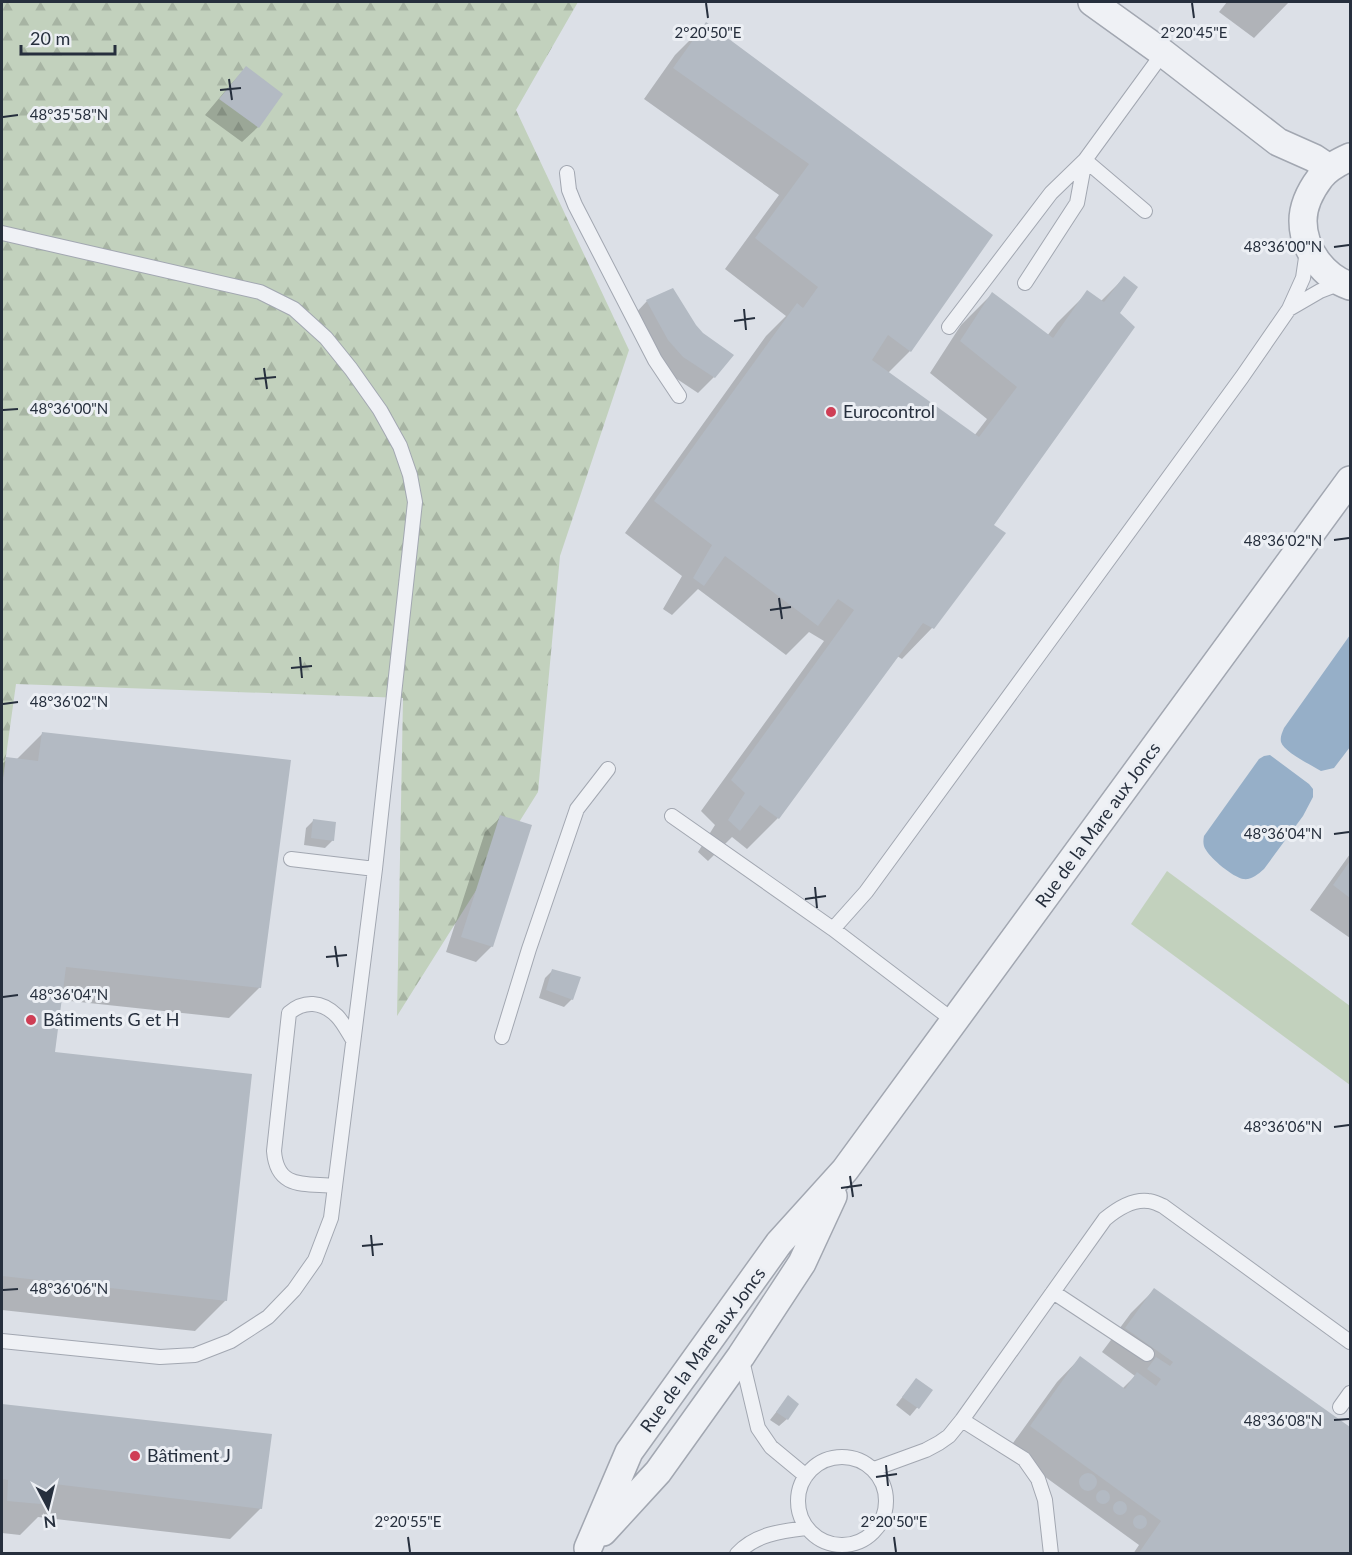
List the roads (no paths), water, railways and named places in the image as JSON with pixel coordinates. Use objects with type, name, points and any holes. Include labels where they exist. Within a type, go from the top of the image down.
[{"type":"street","points":[[1092,2],[1163,52],[1278,142],[1314,158],[1345,159]]},
{"type":"street","points":[[1278,142],[1300,176],[1308,198]]},
{"type":"street","points":[[1345,159],[1320,177],[1308,198],[1303,221],[1307,244],[1322,268],[1346,284]]},
{"type":"street","name":"Rue de la Mare aux Joncs","points":[[587,1551],[629,1452],[779,1243],[845,1170],[1350,480]]},
{"type":"street","name":"Rue de la Mare aux Joncs","points":[[587,1551],[658,1472],[741,1356],[802,1263],[845,1170]]},
{"type":"lane","points":[[949,327],[1051,193],[1085,160],[1163,52]]},
{"type":"lane","points":[[1085,160],[1145,211]]},
{"type":"lane","points":[[1025,283],[1077,203],[1085,160]]},
{"type":"lane","points":[[567,173],[569,190],[575,205],[655,360],[679,396]]},
{"type":"lane","points":[[2,233],[260,292],[294,309],[326,338],[380,410],[400,446],[410,476],[415,502],[375,869],[331,1218],[315,1260],[294,1290],[268,1317],[231,1341],[195,1355],[160,1358],[2,1341]]},
{"type":"lane","points":[[832,930],[873,883],[1289,309],[1303,278],[1307,244]]},
{"type":"lane","points":[[1289,309],[1320,291],[1346,284]]},
{"type":"lane","points":[[502,1037],[529,949],[577,809],[608,769]]},
{"type":"lane","points":[[672,816],[832,930],[954,1021]]},
{"type":"lane","points":[[291,859],[375,869]]},
{"type":"lane","points":[[335,1186],[293,1182],[282,1176],[275,1164],[274,1151],[289,1013],[297,1006],[309,1003],[323,1006],[337,1016],[353,1040]]},
{"type":"lane","points":[[874,1469],[926,1450],[949,1436],[1106,1219],[1118,1209],[1134,1202],[1148,1201],[1163,1206],[1350,1341]]},
{"type":"lane","points":[[1053,1292],[1147,1354]]},
{"type":"lane","points":[[741,1356],[758,1428],[771,1447],[806,1476]]},
{"type":"lane","points":[[1340,1407],[1350,1393]]},
{"type":"lane","points":[[962,1420],[1024,1459],[1038,1479],[1045,1500],[1051,1554]]},
{"type":"lane","points":[[846,1456],[861,1460],[874,1469],[887,1496],[885,1512],[879,1526],[870,1536],[857,1543],[844,1545],[817,1538],[807,1528],[800,1515],[798,1502],[800,1488],[806,1476],[817,1464],[831,1458],[846,1456]]},
{"type":"lane","points":[[737,1554],[759,1537],[807,1528]]},
{"type":"lane","points":[[857,1543],[869,1554]]},
{"type":"water","points":[[1350,635],[1350,747],[1334,768],[1321,771],[1287,750],[1281,742],[1281,737],[1284,728]]},
{"type":"water","points":[[1270,755],[1309,784],[1313,789],[1313,797],[1303,816],[1264,869],[1252,878],[1243,879],[1212,858],[1204,847],[1204,836],[1259,759]]},
{"type":"place","name":"Eurocontrol","points":[[831,412]]},
{"type":"place","name":"Bâtiments G et H","points":[[31,1020]]},
{"type":"place","name":"Bâtiment J","points":[[135,1456]]}]
